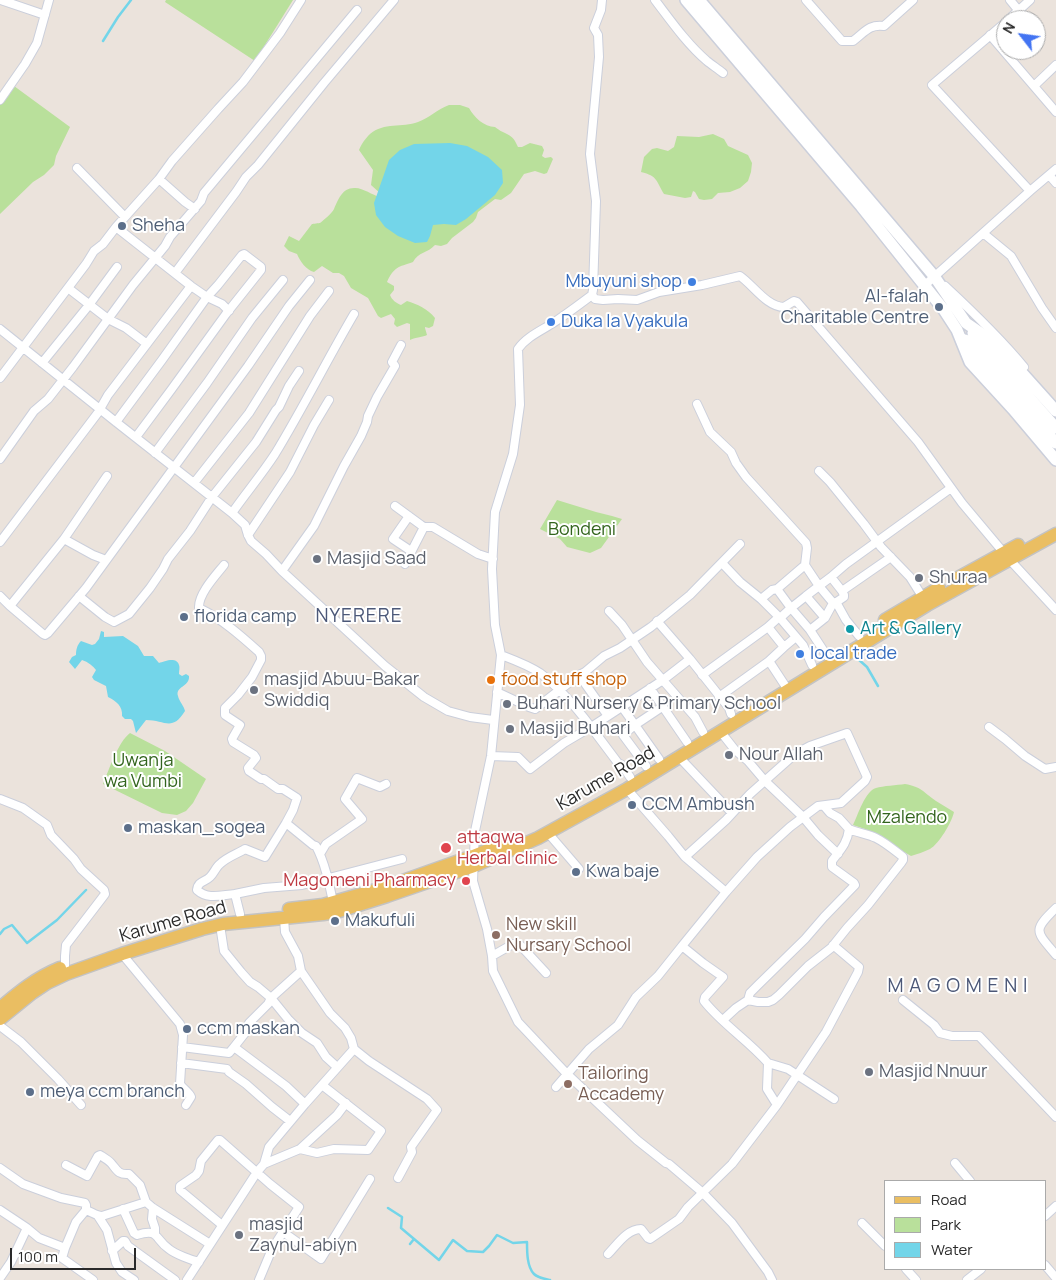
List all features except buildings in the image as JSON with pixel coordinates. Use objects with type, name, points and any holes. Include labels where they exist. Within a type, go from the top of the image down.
[{"type":"main road","points":[[686,0],[861,206],[944,310],[987,350],[1056,428]]},
{"type":"main road","points":[[699,0],[934,276],[961,327],[1056,444]]},
{"type":"main road","points":[[961,327],[995,343],[1056,412]]},
{"type":"main road","points":[[961,327],[970,362],[1056,460]]},
{"type":"main road","points":[[1007,555],[1056,525]]},
{"type":"main road","name":"Karume Road","points":[[0,1019],[47,983],[66,974],[122,954],[194,931],[220,925],[336,912],[387,896],[474,861],[500,855],[548,833],[628,783],[720,731],[786,686],[925,601],[1007,555],[1056,534]]},
{"type":"main road","points":[[0,1008],[44,975],[65,966],[190,924],[223,916],[323,905],[474,861],[628,783],[646,766],[731,714],[786,686],[812,665],[859,636],[925,601]]},
{"type":"street","points":[[1,0],[45,15]]},
{"type":"street","points":[[0,100],[37,43],[48,0]]},
{"type":"street","points":[[0,378],[94,252],[243,82],[280,33],[301,0]]},
{"type":"street","points":[[175,273],[246,177],[258,165],[394,0]]},
{"type":"street","points":[[602,0],[601,10],[594,28],[598,35],[599,58],[590,154],[596,201],[592,295],[595,299],[637,300],[659,292],[740,276],[776,306],[784,307],[795,301],[918,442],[962,503],[1056,610]]},
{"type":"street","points":[[655,0],[692,47],[723,74]]},
{"type":"street","points":[[806,0],[842,41],[854,41],[870,27],[876,25],[884,26],[913,0]]},
{"type":"street","points":[[899,0],[904,7]]},
{"type":"street","points":[[1010,0],[1019,10]]},
{"type":"street","points":[[1021,10],[1030,0]]},
{"type":"street","points":[[0,460],[34,411],[48,399],[170,237],[203,198],[204,192],[357,10]]},
{"type":"street","points":[[996,30],[932,85],[1030,191]]},
{"type":"street","points":[[990,35],[1056,112]]},
{"type":"street","points":[[1034,86],[1056,66]]},
{"type":"street","points":[[77,168],[125,216]]},
{"type":"street","points":[[925,285],[1056,169]]},
{"type":"street","points":[[1049,175],[1056,182]]},
{"type":"street","points":[[159,179],[195,208]]},
{"type":"street","points":[[116,227],[191,286],[222,304],[229,311]]},
{"type":"street","points":[[983,232],[1011,256],[1056,328]]},
{"type":"street","points":[[116,422],[207,297],[244,254],[248,256],[261,267],[261,270],[136,436]]},
{"type":"street","points":[[42,363],[118,267]]},
{"type":"street","points":[[934,276],[1009,350],[1056,405]]},
{"type":"street","points":[[155,453],[252,318],[283,280]]},
{"type":"street","points":[[0,596],[45,635],[79,596],[106,560],[248,366],[289,306],[310,280]]},
{"type":"street","points":[[0,542],[191,286]]},
{"type":"street","points":[[68,288],[108,319],[126,328],[147,344]]},
{"type":"street","points":[[194,483],[249,413],[310,316],[329,291]]},
{"type":"street","points":[[592,295],[523,342],[518,349],[520,405],[513,454],[495,512],[493,558],[495,625],[501,654],[490,756],[475,831],[473,881],[487,929],[492,956],[492,971],[518,1022],[567,1074],[638,1140],[703,1193],[732,1223],[772,1280]]},
{"type":"street","points":[[232,513],[273,456],[354,314]]},
{"type":"street","points":[[0,329],[232,513],[245,525],[248,536],[253,544],[385,666],[424,697],[448,711],[494,720]]},
{"type":"street","points":[[282,571],[314,526],[361,436],[377,397],[395,366],[392,362],[401,345]]},
{"type":"street","points":[[79,596],[114,622],[128,614],[150,588],[212,497],[256,442],[279,407],[299,370]]},
{"type":"street","points":[[248,536],[290,472],[329,400]]},
{"type":"street","points":[[697,404],[710,432],[731,452],[746,477],[806,543],[805,565],[819,586],[835,603],[859,636]]},
{"type":"street","points":[[819,470],[877,541],[910,577],[925,601]]},
{"type":"street","points":[[10,606],[64,539],[107,476]]},
{"type":"street","points":[[702,675],[768,627],[846,564],[951,488]]},
{"type":"street","points":[[395,506],[424,527],[433,527],[478,554],[493,558]]},
{"type":"street","points":[[409,516],[393,539],[411,551]]},
{"type":"street","points":[[405,564],[424,527]]},
{"type":"street","points":[[64,539],[93,556],[106,560]]},
{"type":"street","points":[[497,692],[535,708],[604,656],[633,640],[658,621],[690,595],[740,544]]},
{"type":"street","points":[[842,592],[891,557]]},
{"type":"street","points":[[722,563],[740,582],[761,599],[796,637],[803,645],[812,665]]},
{"type":"street","points":[[224,565],[207,586],[198,605],[199,608],[216,616],[259,652],[261,656],[261,660],[252,677],[225,708],[224,712],[226,715],[240,725],[232,739],[256,758],[248,768],[248,771],[297,798],[293,810],[266,857],[245,849],[222,862],[212,876],[198,884],[197,890],[208,897],[264,888],[302,885],[402,859]]},
{"type":"street","points":[[761,599],[772,590],[777,589],[805,565]]},
{"type":"street","points":[[810,630],[825,618],[835,603],[844,596],[831,577]]},
{"type":"street","points":[[777,589],[810,630],[827,656]]},
{"type":"street","points":[[806,596],[825,618]]},
{"type":"street","points":[[609,611],[622,625],[647,662],[695,718],[703,732]]},
{"type":"street","points":[[658,621],[690,659],[731,714]]},
{"type":"street","points":[[768,627],[784,647]]},
{"type":"street","points":[[719,697],[769,661],[796,637]]},
{"type":"street","points":[[501,654],[538,672],[560,690],[576,707],[622,766],[628,783],[668,836],[686,857],[726,892]]},
{"type":"street","points":[[490,756],[518,757],[530,769],[564,743],[663,680],[690,659]]},
{"type":"street","points":[[769,661],[786,686]]},
{"type":"street","points":[[579,675],[608,716]]},
{"type":"street","points":[[650,688],[687,742]]},
{"type":"street","points":[[622,707],[659,759]]},
{"type":"street","points":[[646,766],[622,735],[662,707]]},
{"type":"street","points":[[989,727],[1025,756],[1045,769],[1056,767]]},
{"type":"street","points":[[720,731],[735,750],[804,817],[818,835],[838,854]]},
{"type":"street","points":[[556,1087],[589,1049],[618,1025],[636,997],[658,976],[686,939],[758,857],[790,827],[818,806],[841,804],[866,780],[867,778],[847,732],[810,746],[795,754],[750,794],[732,814],[686,857]]},
{"type":"street","points":[[678,756],[732,814]]},
{"type":"street","points":[[320,854],[326,844],[362,819],[345,799],[357,778],[380,787],[386,784]]},
{"type":"street","points":[[0,799],[23,808],[47,825],[51,835],[81,869],[104,890],[105,894],[66,945],[65,966]]},
{"type":"street","points":[[748,1000],[758,1002],[773,1000],[833,945],[892,876],[903,860],[903,857],[876,838],[849,829],[824,806]]},
{"type":"street","points":[[286,823],[316,846],[328,878],[333,902]]},
{"type":"street","points":[[722,1020],[748,1000],[750,993],[758,984],[805,939],[855,885],[832,867],[832,861],[845,845],[849,829]]},
{"type":"street","points":[[548,833],[579,869]]},
{"type":"street","points":[[360,870],[366,892]]},
{"type":"street","points":[[235,894],[240,914]]},
{"type":"street","points":[[1056,908],[1043,920],[1039,928],[1040,936],[1056,955]]},
{"type":"street","points":[[284,918],[285,932],[298,956],[301,972],[330,1013],[351,1038],[354,1049],[427,1100],[437,1110],[411,1147],[412,1152],[398,1178]]},
{"type":"street","points":[[220,925],[224,951],[250,982],[258,986],[271,998],[288,1019],[317,1044],[337,1068]]},
{"type":"street","points":[[492,956],[512,944],[517,944],[546,973]]},
{"type":"street","points":[[608,1254],[627,1235],[638,1229],[641,1229],[650,1239],[679,1219],[688,1207],[732,1164],[777,1105],[826,1032],[858,972],[859,967],[833,945]]},
{"type":"street","points":[[682,946],[723,977],[705,997],[704,1001],[722,1020],[768,1063],[788,1069],[834,1099]]},
{"type":"street","points":[[122,954],[180,1024],[183,1035],[180,1084],[190,1096],[186,1105]]},
{"type":"street","points":[[182,1047],[229,1053],[249,1028],[249,1023],[268,1004],[271,998],[301,972]]},
{"type":"street","points":[[903,1000],[934,1025],[940,1033],[952,1036],[979,1036],[1056,1117]]},
{"type":"street","points":[[0,1026],[21,1042],[58,1079],[80,1105]]},
{"type":"street","points":[[234,1047],[286,1086],[305,1104]]},
{"type":"street","points":[[187,1280],[264,1164],[269,1147],[354,1049]]},
{"type":"street","points":[[181,1063],[228,1069],[229,1072],[290,1121]]},
{"type":"street","points":[[768,1063],[767,1089],[777,1105]]},
{"type":"street","points":[[300,1149],[317,1153],[334,1149],[368,1150],[381,1131],[322,1085]]},
{"type":"street","points":[[264,1164],[300,1149],[337,1115],[346,1103]]},
{"type":"street","points":[[222,1225],[180,1190],[180,1186],[199,1172],[201,1161],[218,1140],[298,1207],[272,1249],[259,1280]]},
{"type":"street","points":[[66,1165],[87,1176],[100,1155],[112,1164],[116,1171],[123,1175],[128,1174],[140,1185],[146,1202],[153,1208],[210,1244]]},
{"type":"street","points":[[955,1163],[969,1180]]},
{"type":"street","points":[[0,1168],[23,1184],[61,1198],[85,1203],[86,1210],[76,1222],[62,1258],[93,1280]]},
{"type":"street","points":[[283,1232],[321,1259],[370,1179]]},
{"type":"street","points":[[98,1216],[146,1202]]},
{"type":"street","points":[[1046,1215],[1056,1206]]},
{"type":"street","points":[[153,1208],[152,1220],[155,1234]]},
{"type":"street","points":[[123,1209],[134,1233],[137,1235],[151,1232],[169,1249],[198,1262]]},
{"type":"street","points":[[0,1210],[39,1238],[65,1248]]},
{"type":"street","points":[[86,1210],[98,1216],[107,1230],[116,1262],[122,1272],[134,1280]]},
{"type":"street","points":[[862,1223],[884,1245]]},
{"type":"street","points":[[1,1279],[27,1228]]},
{"type":"street","points":[[112,1250],[123,1241],[175,1280]]},
{"type":"street","points":[[1046,1266],[1056,1278]]},
{"type":"street","points":[[907,1270],[916,1280]]},
{"type":"street","points":[[967,1280],[980,1270]]},
{"type":"green space","points":[[166,0],[293,0],[255,61],[165,2]]},
{"type":"green space","points":[[14,86],[70,127],[56,156],[54,165],[33,182],[0,214],[0,105]]},
{"type":"green space","points":[[449,105],[460,105],[469,108],[483,123],[511,136],[518,147],[530,143],[542,146],[544,150],[542,156],[553,159],[547,173],[535,171],[524,174],[511,193],[501,200],[495,199],[478,212],[473,222],[447,244],[435,245],[418,256],[413,262],[394,270],[387,282],[394,286],[394,290],[390,295],[393,300],[401,305],[407,301],[415,304],[426,309],[435,318],[433,326],[425,327],[427,335],[410,340],[410,324],[407,323],[397,327],[394,324],[395,319],[391,314],[381,318],[368,298],[351,288],[344,276],[339,273],[333,273],[322,266],[314,272],[311,271],[304,265],[297,254],[289,251],[284,246],[289,236],[299,241],[312,224],[320,223],[326,218],[333,211],[341,195],[346,190],[357,188],[380,197],[381,194],[371,185],[373,170],[359,150],[370,134],[381,128],[418,122]]},
{"type":"green space","points":[[713,134],[724,139],[728,146],[748,155],[752,163],[748,181],[740,188],[730,192],[718,193],[712,199],[699,199],[693,191],[691,197],[685,198],[664,194],[654,177],[641,172],[644,157],[652,149],[657,148],[668,151],[674,147],[677,136],[699,137]]},
{"type":"green space","name":"Bondeni","points":[[557,500],[622,519],[601,548],[590,553],[567,547],[560,539],[540,529]]},
{"type":"green space","name":"Uwanja wa Vumbi","points":[[130,733],[165,751],[206,779],[193,803],[186,811],[177,815],[162,813],[103,784],[118,749]]},
{"type":"green space","name":"Mzalendo","points":[[905,784],[919,788],[954,812],[945,832],[937,843],[928,850],[911,856],[865,829],[853,825],[865,798],[872,790],[879,787]]},
{"type":"water","points":[[450,143],[467,146],[488,157],[502,170],[503,183],[495,195],[456,225],[433,225],[427,242],[415,243],[398,236],[385,227],[376,215],[374,203],[389,160],[400,150],[414,144]]},
{"type":"water","points":[[101,631],[104,632],[104,637],[123,636],[138,646],[144,656],[153,656],[159,663],[170,660],[177,662],[179,674],[189,676],[189,680],[180,688],[178,693],[185,711],[176,721],[168,723],[146,720],[136,733],[133,721],[125,719],[118,704],[108,697],[106,686],[92,677],[96,670],[82,660],[75,669],[69,662],[76,655],[81,641],[92,645],[95,644],[99,639]]},
{"type":"waterway","points":[[103,41],[131,0]]},
{"type":"waterway","points":[[858,659],[867,667],[878,686]]},
{"type":"waterway","points":[[0,934],[4,929],[12,925],[27,943],[57,920],[86,890]]},
{"type":"waterway","points":[[388,1208],[402,1217],[401,1228],[439,1260],[453,1240],[467,1251],[483,1252],[497,1235],[513,1243],[527,1242],[528,1259],[532,1271],[537,1276],[550,1280]]},
{"type":"waterway","points":[[410,1244],[414,1239]]},
{"type":"place","name":"Sheha","points":[[122,226]]},
{"type":"place","name":"Mbuyuni shop","points":[[692,282]]},
{"type":"place","name":"Al-falah Charitable Centre","points":[[939,307]]},
{"type":"place","name":"Duka la Vyakula","points":[[551,322]]},
{"type":"place","name":"Masjid Saad","points":[[317,559]]},
{"type":"place","name":"Shuraa","points":[[919,578]]},
{"type":"place","name":"florida camp","points":[[184,617]]},
{"type":"place","name":"Art & Gallery","points":[[850,629]]},
{"type":"place","name":"local trade","points":[[800,654]]},
{"type":"place","name":"food stuff shop","points":[[491,680]]},
{"type":"place","name":"masjid Abuu-Bakar Swiddiq","points":[[254,690]]},
{"type":"place","name":"Buhari Nursery & Primary School","points":[[507,704]]},
{"type":"place","name":"Masjid Buhari","points":[[510,729]]},
{"type":"place","name":"Nour Allah","points":[[729,755]]},
{"type":"place","name":"CCM Ambush","points":[[632,805]]},
{"type":"place","name":"maskan_sogea","points":[[128,828]]},
{"type":"place","name":"attaqwa Herbal clinic","points":[[446,848]]},
{"type":"place","name":"Kwa baje","points":[[576,872]]},
{"type":"place","name":"Magomeni Pharmacy","points":[[466,881]]},
{"type":"place","name":"Makufuli","points":[[335,921]]},
{"type":"place","name":"New skill Nursary School","points":[[496,935]]},
{"type":"place","name":"ccm maskan","points":[[187,1029]]},
{"type":"place","name":"Masjid Nnuur","points":[[869,1072]]},
{"type":"place","name":"Tailoring Accademy","points":[[568,1084]]},
{"type":"place","name":"meya ccm branch","points":[[30,1092]]},
{"type":"place","name":"masjid Zaynul-abiyn","points":[[239,1235]]},
{"type":"district","name":"NYERERE","points":[[359,617]]},
{"type":"district","name":"M A G O M E N I","points":[[958,987]]}]
